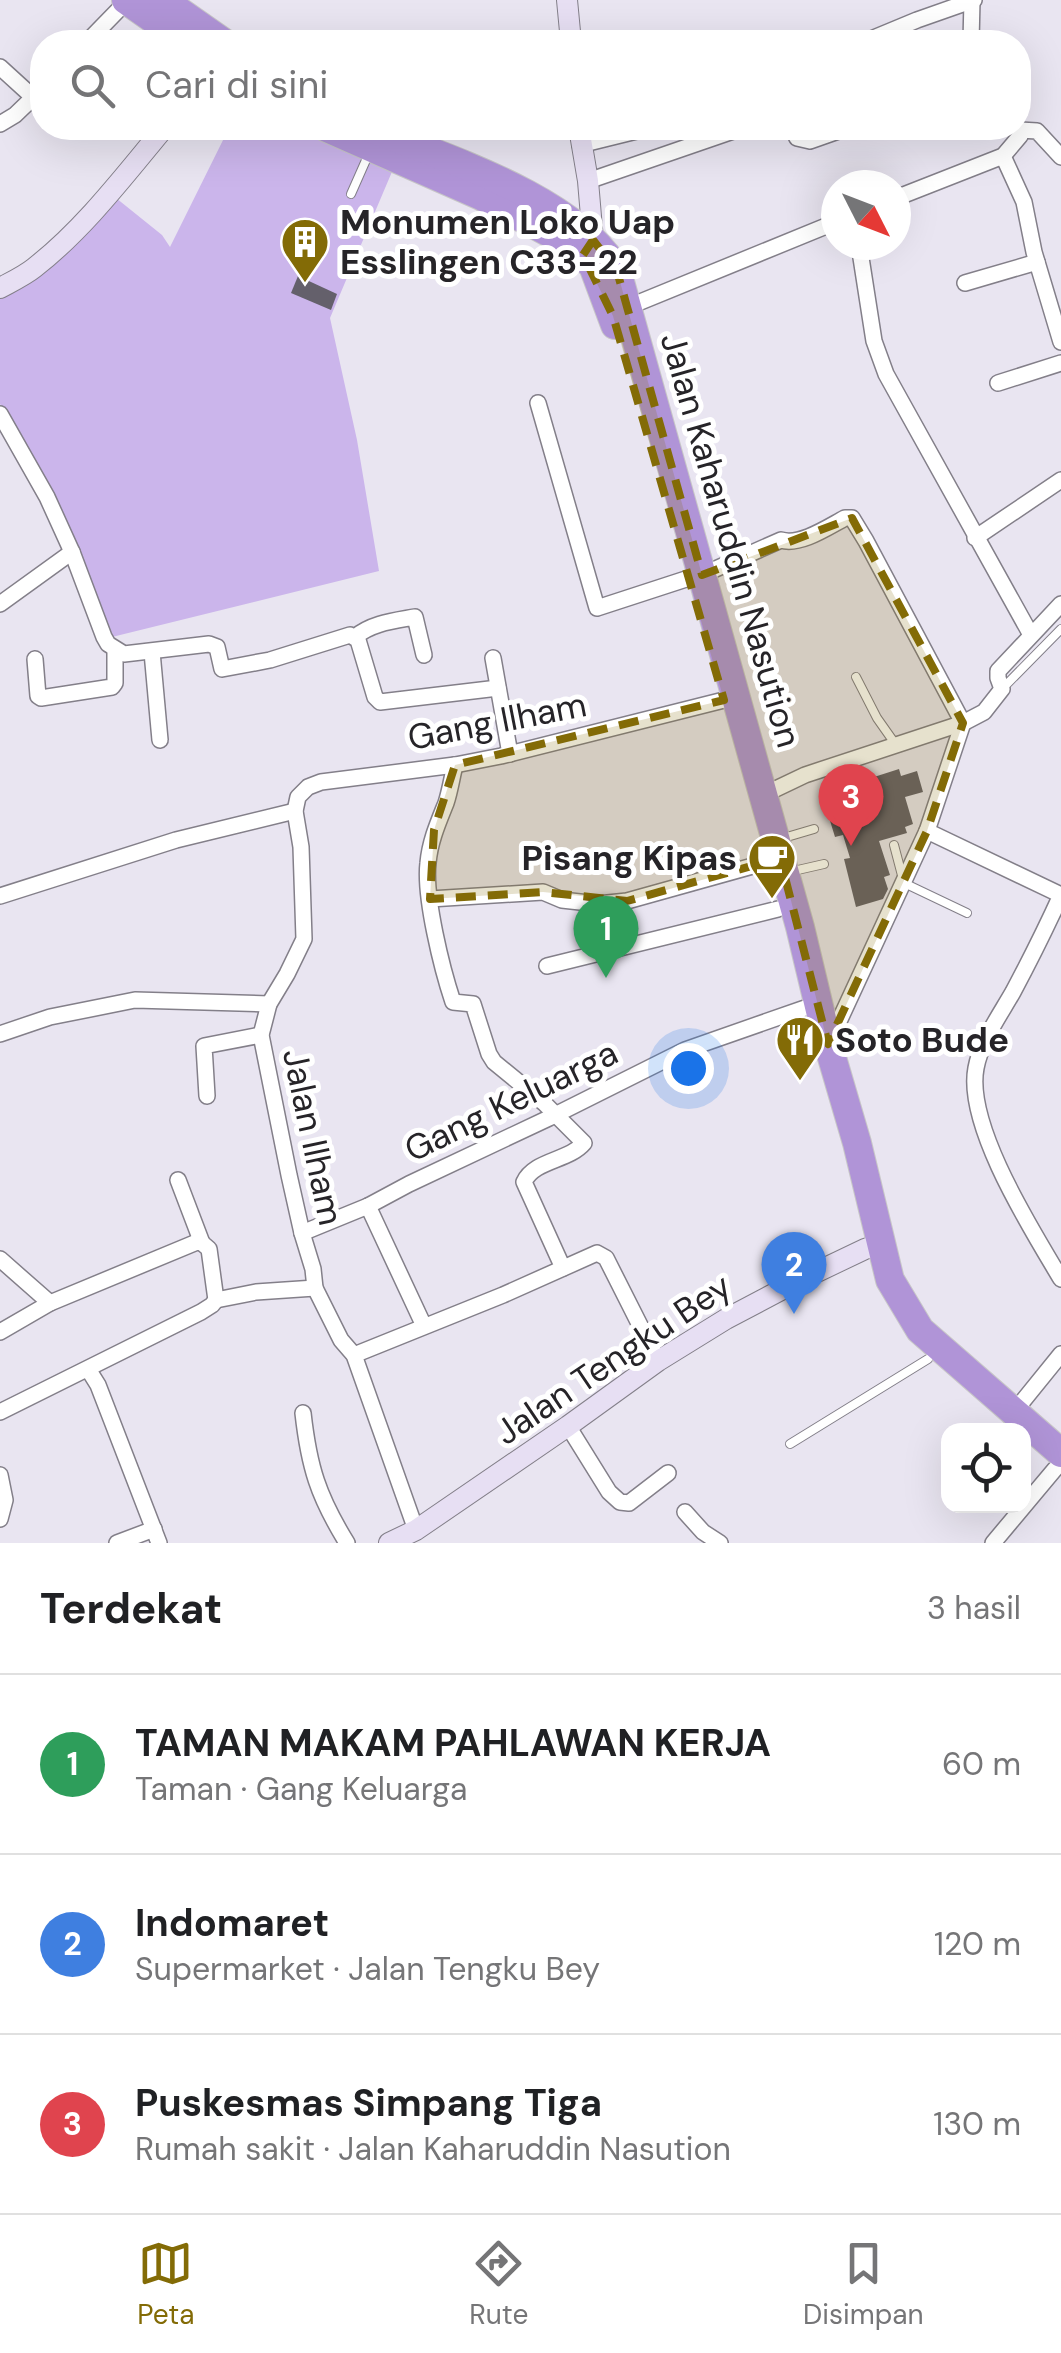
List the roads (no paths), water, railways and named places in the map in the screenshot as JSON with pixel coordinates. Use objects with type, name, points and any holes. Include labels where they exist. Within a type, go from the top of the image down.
[{"type":"highway","points":[[127,0],[169,30]]},
{"type":"highway","points":[[163,0],[207,30]]},
{"type":"highway","name":"Jalan Kaharuddin Nasution","points":[[376,140],[572,245],[609,256],[617,271],[694,577],[695,615],[800,926],[822,1046],[873,1246],[920,1330],[1059,1465]]},
{"type":"highway","name":"Jalan Kaharuddin Nasution","points":[[588,247],[613,316],[672,524],[738,697],[757,798]]},
{"type":"highway","name":"Jalan Kaharuddin Nasution","points":[[775,858],[778,910],[804,1008],[822,1046]]},
{"type":"highway","name":"Jalan Kaharuddin Nasution","points":[[873,1246],[871,1278],[899,1327],[928,1359],[1012,1421]]},
{"type":"highway","points":[[1031,1447],[1059,1465]]},
{"type":"main road","points":[[567,0],[570,30]]},
{"type":"main road","points":[[0,288],[32,270],[68,237],[154,140]]},
{"type":"main road","points":[[580,140],[588,181],[588,247]]},
{"type":"main road","name":"Jalan Tengku Bey","points":[[394,1542],[726,1318],[873,1246]]},
{"type":"street","points":[[98,30],[127,0]]},
{"type":"street","points":[[916,0],[917,20]]},
{"type":"street","points":[[893,30],[973,0],[972,30]]},
{"type":"street","points":[[0,68],[30,89]]},
{"type":"street","points":[[0,124],[30,101]]},
{"type":"street","points":[[1031,130],[1038,131],[1061,157]]},
{"type":"street","points":[[588,181],[707,140]]},
{"type":"street","points":[[911,192],[1003,156],[1017,140]]},
{"type":"street","points":[[1003,156],[1024,202],[1061,342]]},
{"type":"street","points":[[628,308],[821,228]]},
{"type":"street","points":[[861,260],[874,340],[886,374],[1031,635]]},
{"type":"street","points":[[965,283],[1037,262]]},
{"type":"street","points":[[998,383],[1061,363]]},
{"type":"street","points":[[538,403],[597,608],[694,577],[781,540],[801,540],[852,518],[963,723],[927,830],[904,883],[822,1046]]},
{"type":"street","points":[[0,414],[48,497],[104,637],[124,654],[209,644],[217,647],[222,670],[270,660],[350,635],[358,640],[375,698],[380,702],[498,688]]},
{"type":"street","points":[[975,538],[1061,480]]},
{"type":"street","points":[[0,604],[72,552]]},
{"type":"street","points":[[757,798],[805,775],[963,723],[984,712],[1002,689],[998,671],[1061,604]]},
{"type":"street","points":[[354,637],[380,623],[415,617],[424,655]]},
{"type":"street","points":[[35,660],[41,698],[108,690],[116,683],[115,649]]},
{"type":"street","points":[[152,652],[160,740]]},
{"type":"street","points":[[493,658],[510,754]]},
{"type":"street","name":"Gang Ilham","points":[[295,812],[302,790],[322,782],[510,754],[724,700]]},
{"type":"street","points":[[455,765],[434,830],[427,867],[444,974],[453,1002],[473,1004],[494,1062],[582,1140],[584,1145],[576,1151],[524,1178],[563,1268]]},
{"type":"street","points":[[1,893],[176,840],[295,812]]},
{"type":"street","name":"Jalan Ilham","points":[[295,812],[302,854],[304,939],[269,1004],[261,1035],[315,1288],[341,1340],[354,1355],[416,1530]]},
{"type":"street","points":[[927,830],[1061,895],[980,1052],[974,1076],[981,1115],[1003,1177],[1061,1279]]},
{"type":"street","points":[[430,899],[543,892],[562,900],[598,904],[627,901],[775,858]]},
{"type":"street","points":[[546,966],[778,910]]},
{"type":"street","points":[[0,1034],[50,1018],[135,1000],[269,1004]]},
{"type":"street","name":"Gang Keluarga","points":[[302,1233],[368,1206],[685,1050],[804,1008]]},
{"type":"street","points":[[207,1096],[204,1046],[261,1035]]},
{"type":"street","points":[[178,1180],[202,1243],[209,1249],[216,1300]]},
{"type":"street","points":[[368,1206],[424,1326]]},
{"type":"street","points":[[0,1332],[50,1303],[202,1243]]},
{"type":"street","points":[[354,1355],[597,1254],[606,1258],[658,1361]]},
{"type":"street","points":[[0,1260],[50,1303]]},
{"type":"street","points":[[0,1412],[201,1312],[216,1300],[256,1292],[315,1288]]},
{"type":"street","points":[[1012,1421],[1061,1354]]},
{"type":"street","points":[[88,1369],[98,1385],[156,1536],[117,1543]]},
{"type":"street","points":[[304,1412],[308,1454],[318,1491],[347,1543]]},
{"type":"street","points":[[568,1426],[609,1492],[620,1502],[629,1503],[668,1473]]},
{"type":"street","points":[[993,1543],[1059,1465]]},
{"type":"street","points":[[0,1474],[5,1500],[0,1519]]},
{"type":"street","points":[[685,1512],[698,1537],[720,1543]]},
{"type":"lane","points":[[351,194],[369,140]]},
{"type":"lane","points":[[1002,689],[1061,629]]},
{"type":"lane","points":[[856,677],[876,718],[896,745]]},
{"type":"lane","points":[[775,858],[814,829]]},
{"type":"lane","points":[[894,844],[904,883],[968,913]]},
{"type":"lane","points":[[775,858],[824,864]]},
{"type":"lane","points":[[790,1444],[928,1359]]},
{"type":"place","name":"Monumen Loko Uap Esslingen C33-22","points":[[305,284]]},
{"type":"place","name":"Puskesmas Simpang Tiga","points":[[851,846]]},
{"type":"place","name":"Pisang Kipas","points":[[772,900]]},
{"type":"place","name":"TAMAN MAKAM PAHLAWAN KERJA","points":[[606,978]]},
{"type":"place","name":"Soto Bude","points":[[800,1082]]},
{"type":"place","name":"Indomaret","points":[[794,1314]]}]
